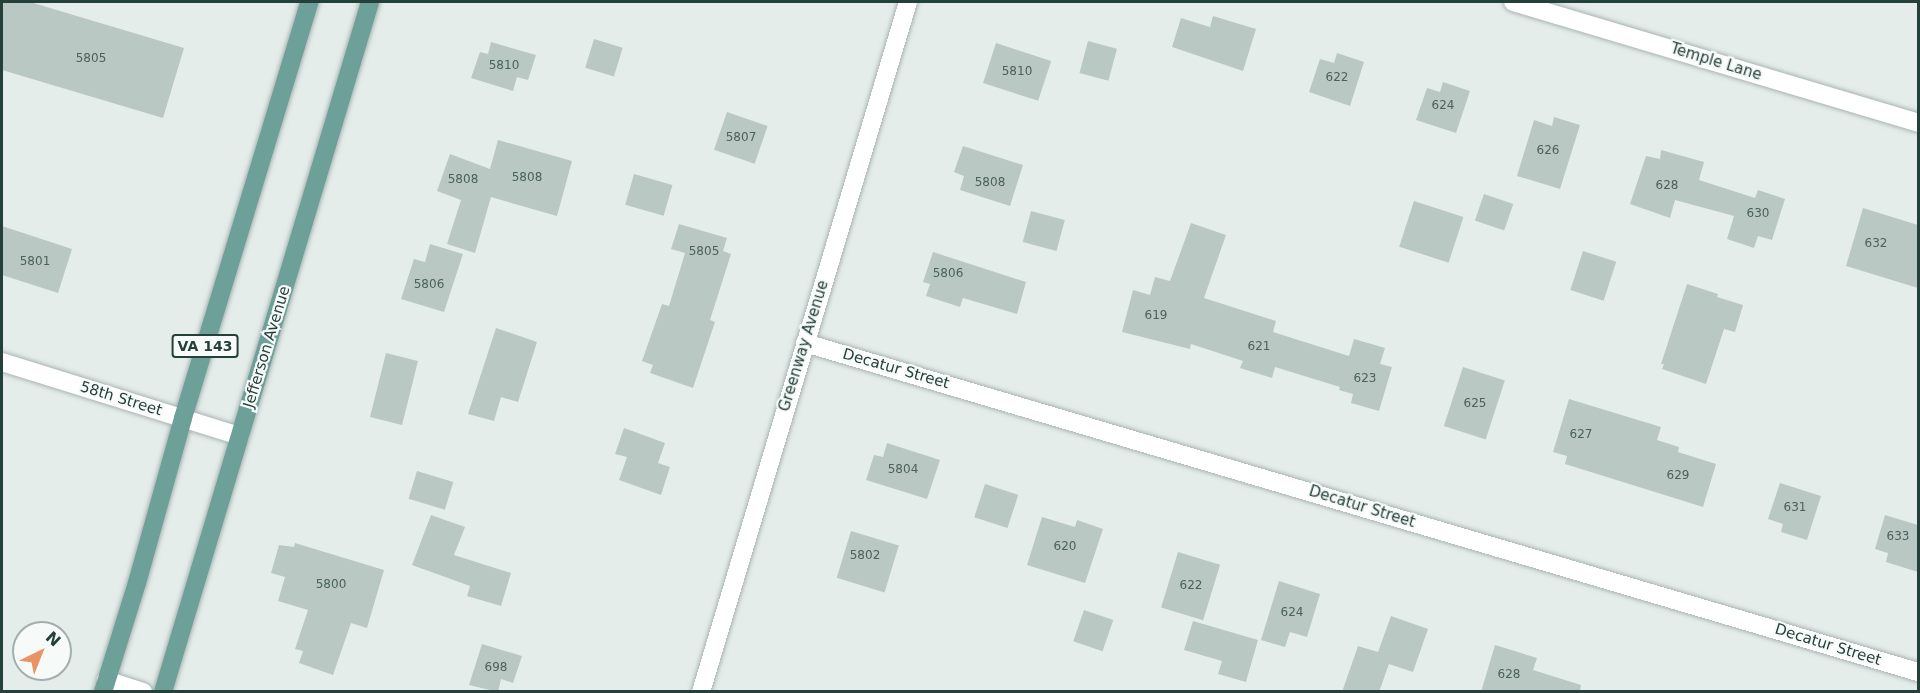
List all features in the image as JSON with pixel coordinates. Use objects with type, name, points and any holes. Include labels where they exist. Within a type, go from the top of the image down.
[{"type":"main road","name":"VA 143","points":[[104,686],[137,583],[183,418],[309,2]]},
{"type":"main road","name":"Jefferson Avenue","points":[[163,692],[370,2]]},
{"type":"street","name":"Greenway Avenue","points":[[701,692],[908,2]]},
{"type":"street","name":"Temple Lane","points":[[1513,2],[1918,123]]},
{"type":"street","name":"Decatur Street","points":[[805,343],[1918,672]]},
{"type":"street","name":"58th Street","points":[[2,362],[240,436]]},
{"type":"street","points":[[104,686],[143,692]]},
{"type":"building","points":[[2,2],[30,2],[184,48],[163,118],[2,70]]},
{"type":"building","points":[[1213,16],[1256,29],[1243,71],[1172,47],[1181,18],[1210,27]]},
{"type":"building","points":[[594,39],[623,48],[614,76],[585,68]]},
{"type":"building","points":[[1088,41],[1117,49],[1108,81],[1079,73]]},
{"type":"building","points":[[491,42],[536,55],[528,80],[517,77],[513,91],[471,78],[480,52],[488,54]]},
{"type":"building","points":[[996,43],[1051,61],[1038,101],[983,83]]},
{"type":"building","points":[[1337,53],[1364,62],[1350,106],[1309,92],[1320,59],[1334,63]]},
{"type":"building","points":[[1443,82],[1470,91],[1456,133],[1416,120],[1427,88],[1440,92]]},
{"type":"building","points":[[727,112],[768,126],[755,164],[714,150]]},
{"type":"building","points":[[1554,117],[1580,125],[1560,189],[1517,176],[1534,120],[1552,126]]},
{"type":"building","points":[[498,140],[572,161],[557,216],[491,197],[475,253],[447,244],[461,200],[437,191],[450,154],[490,169]]},
{"type":"building","points":[[963,146],[1023,165],[1010,206],[960,190],[964,176],[954,172]]},
{"type":"building","points":[[1661,150],[1704,162],[1699,180],[1755,198],[1758,190],[1785,199],[1772,240],[1758,236],[1754,248],[1727,239],[1734,216],[1675,200],[1670,218],[1630,204],[1646,156],[1660,159]]},
{"type":"building","points":[[634,174],[672,185],[664,216],[625,205]]},
{"type":"building","points":[[1484,194],[1513,204],[1504,231],[1475,220]]},
{"type":"building","points":[[1414,201],[1463,217],[1449,263],[1399,247]]},
{"type":"building","points":[[1863,208],[1918,225],[1918,288],[1846,266]]},
{"type":"building","points":[[1031,211],[1065,220],[1057,251],[1023,242]]},
{"type":"building","points":[[1191,223],[1226,235],[1204,298],[1276,321],[1273,332],[1349,356],[1354,339],[1385,348],[1380,364],[1392,367],[1379,411],[1351,403],[1353,394],[1339,390],[1340,387],[1275,367],[1272,378],[1240,368],[1243,361],[1191,344],[1190,349],[1122,332],[1133,290],[1150,295],[1155,277],[1170,281]]},
{"type":"building","points":[[679,224],[727,238],[723,251],[731,254],[710,320],[715,322],[693,388],[650,373],[653,365],[642,361],[662,304],[669,306],[685,253],[671,249]]},
{"type":"building","points":[[2,226],[72,249],[58,293],[2,275]]},
{"type":"building","points":[[430,244],[463,254],[444,312],[401,299],[414,259],[425,262]]},
{"type":"building","points":[[1583,251],[1616,262],[1604,301],[1570,290]]},
{"type":"building","points":[[933,252],[1026,282],[1017,314],[963,298],[960,307],[926,296],[930,284],[923,282]]},
{"type":"building","points":[[1687,284],[1743,305],[1735,332],[1724,329],[1706,384],[1662,369],[1664,364],[1661,364]]},
{"type":"building","points":[[496,328],[537,342],[518,402],[501,397],[494,421],[468,414]]},
{"type":"building","points":[[386,353],[418,361],[402,425],[370,417]]},
{"type":"building","points":[[1463,367],[1505,381],[1486,440],[1444,426]]},
{"type":"building","points":[[1569,399],[1661,427],[1657,440],[1679,447],[1678,452],[1716,464],[1703,507],[1565,464],[1567,456],[1553,452]]},
{"type":"building","points":[[624,428],[665,443],[658,463],[670,467],[661,495],[619,480],[627,457],[615,454]]},
{"type":"building","points":[[887,443],[940,460],[927,499],[866,480],[874,455],[883,457]]},
{"type":"building","points":[[417,471],[453,482],[445,510],[409,499]]},
{"type":"building","points":[[1780,483],[1821,496],[1807,540],[1781,532],[1783,524],[1768,519]]},
{"type":"building","points":[[985,484],[1018,495],[1007,528],[974,517]]},
{"type":"building","points":[[431,515],[465,527],[454,555],[511,573],[501,606],[467,596],[470,586],[412,565]]},
{"type":"building","points":[[1885,515],[1918,525],[1918,572],[1886,562],[1888,553],[1875,549]]},
{"type":"building","points":[[1042,517],[1075,527],[1077,520],[1103,529],[1085,583],[1027,565]]},
{"type":"building","points":[[851,531],[899,546],[884,592],[837,578]]},
{"type":"building","points":[[295,543],[384,570],[367,628],[351,623],[333,675],[299,663],[303,651],[295,649],[308,610],[278,601],[285,577],[271,573],[279,545],[294,547]]},
{"type":"building","points":[[1178,552],[1220,565],[1203,620],[1161,607]]},
{"type":"building","points":[[1279,581],[1320,594],[1307,637],[1290,632],[1285,647],[1261,640]]},
{"type":"building","points":[[1084,610],[1113,620],[1103,651],[1073,641]]},
{"type":"building","points":[[1391,616],[1428,629],[1413,672],[1389,664],[1379,692],[1342,692],[1358,646],[1378,652]]},
{"type":"building","points":[[1193,621],[1258,640],[1246,682],[1218,674],[1222,661],[1184,650]]},
{"type":"building","points":[[482,644],[522,656],[513,683],[501,679],[498,692],[469,685]]},
{"type":"building","points":[[1495,645],[1537,658],[1533,670],[1581,685],[1580,692],[1481,692]]}]
